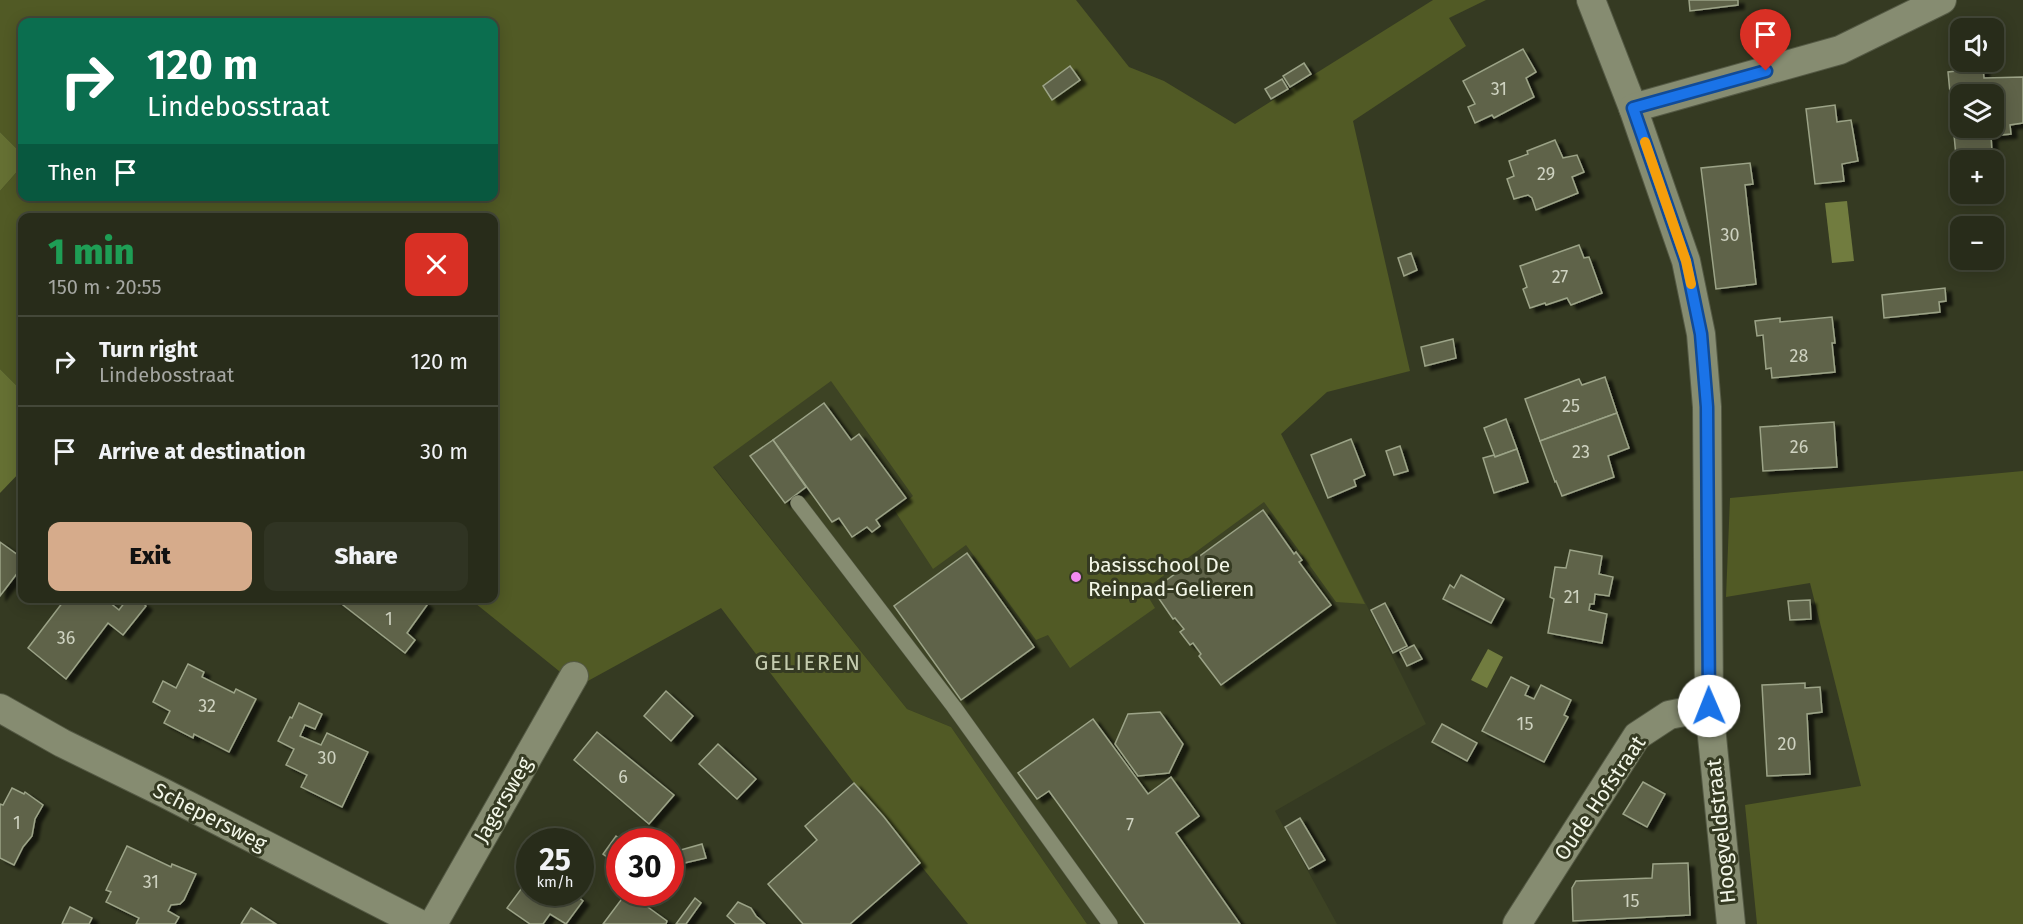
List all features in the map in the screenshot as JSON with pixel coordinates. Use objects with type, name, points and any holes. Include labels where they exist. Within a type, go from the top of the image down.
[{"type":"street","name":"Hoogveldstraat","points":[[1591,0],[1633,108],[1686,261],[1701,334],[1707,407],[1709,706],[1731,924]]},
{"type":"street","points":[[1633,108],[1840,51],[1942,0]]},
{"type":"street","name":"Jagersweg","points":[[433,924],[574,676]]},
{"type":"street","name":"Oude Hofstraat","points":[[1517,924],[1637,736],[1669,715],[1709,706]]},
{"type":"street","name":"Schepersweg","points":[[1,712],[420,924]]},
{"type":"lane","points":[[798,503],[954,707],[1110,924]]},
{"type":"shaded area","points":[[0,0],[1076,0],[1129,67],[1164,81],[1235,124],[1433,0],[1486,0],[1449,18],[1466,46],[1353,121],[1410,371],[1327,392],[1281,434],[1365,604],[1336,602],[1264,502],[1144,590],[1155,608],[1070,668],[1048,635],[1036,640],[966,545],[933,569],[895,511],[913,496],[831,381],[713,467],[907,709],[951,727],[1087,924],[968,924],[854,783],[721,608],[586,682],[559,671],[475,603],[498,603],[498,213],[18,213],[18,387],[0,369],[0,191],[18,171],[18,201],[498,201],[498,18],[18,18],[18,150],[0,132]]},
{"type":"shaded area","points":[[0,132],[18,150],[18,171],[0,191]]},
{"type":"shaded area","points":[[1847,201],[1854,261],[1832,263],[1825,203]]},
{"type":"shaded area","name":"basisschool De Reinpad-Gelieren","points":[[901,250],[1281,434],[1426,724],[1275,811],[1337,924],[1087,924],[951,727],[907,709],[690,437]]},
{"type":"shaded area","points":[[0,369],[18,387],[18,474],[0,493]]},
{"type":"shaded area","points":[[2023,471],[2023,924],[1757,924],[1745,805],[1861,786],[1810,583],[1726,597],[1730,498]]},
{"type":"shaded area","points":[[1488,649],[1503,657],[1487,688],[1471,680]]},
{"type":"building","points":[[1689,0],[1738,0],[1738,5],[1690,11]]},
{"type":"building","points":[[1523,49],[1536,72],[1526,78],[1534,97],[1494,118],[1492,115],[1475,123],[1468,107],[1475,104],[1463,81]]},
{"type":"building","points":[[1304,63],[1311,74],[1290,87],[1283,76]]},
{"type":"building","points":[[1070,66],[1080,80],[1052,100],[1043,86]]},
{"type":"building","points":[[1948,72],[1983,72],[1984,78],[2023,77],[2023,123],[2010,125],[2011,134],[2004,135],[2004,84],[1950,84],[1950,93]]},
{"type":"building","points":[[1282,79],[1288,89],[1271,99],[1265,89]]},
{"type":"building","points":[[1835,105],[1837,122],[1851,120],[1858,161],[1842,164],[1844,181],[1815,184],[1806,109]]},
{"type":"building","points":[[1954,138],[1991,138],[1992,150],[1955,150]]},
{"type":"building","points":[[1555,140],[1563,158],[1577,155],[1584,172],[1572,177],[1578,193],[1536,210],[1532,198],[1528,195],[1514,199],[1507,179],[1514,176],[1509,161]]},
{"type":"building","points":[[1750,163],[1753,184],[1745,185],[1756,284],[1716,289],[1701,168]]},
{"type":"building","points":[[1579,245],[1584,258],[1589,257],[1602,293],[1571,305],[1567,298],[1530,308],[1523,289],[1527,287],[1520,266]]},
{"type":"building","points":[[1411,253],[1417,270],[1404,276],[1398,258]]},
{"type":"building","points":[[1945,288],[1946,301],[1939,302],[1940,312],[1884,318],[1882,295]]},
{"type":"building","points":[[1832,317],[1835,372],[1772,378],[1771,368],[1766,369],[1763,335],[1757,336],[1755,321],[1780,318],[1780,322]]},
{"type":"building","points":[[1453,339],[1456,358],[1425,366],[1421,347]]},
{"type":"building","points":[[1605,377],[1617,413],[1540,441],[1525,399],[1579,379],[1582,385]]},
{"type":"building","points":[[824,403],[851,440],[859,434],[906,498],[876,520],[880,526],[872,532],[867,527],[852,537],[839,518],[832,522],[773,440]]},
{"type":"building","points":[[1617,413],[1629,448],[1608,456],[1614,477],[1562,496],[1540,441]]},
{"type":"building","points":[[1506,419],[1517,449],[1495,457],[1484,428]]},
{"type":"building","points":[[1834,422],[1837,467],[1763,471],[1760,427]]},
{"type":"building","points":[[1351,439],[1365,475],[1354,480],[1356,486],[1328,498],[1311,455]]},
{"type":"building","points":[[773,440],[806,487],[785,503],[750,456]]},
{"type":"building","points":[[1400,446],[1408,471],[1394,475],[1386,451]]},
{"type":"building","points":[[1517,449],[1528,482],[1494,493],[1483,458],[1494,455],[1495,457]]},
{"type":"building","points":[[1263,510],[1294,554],[1296,552],[1302,560],[1299,562],[1331,605],[1221,685],[1199,656],[1201,654],[1193,643],[1190,645],[1180,632],[1184,629],[1175,618],[1173,619],[1153,590]]},
{"type":"building","points":[[0,542],[18,555],[18,572],[0,596]]},
{"type":"building","points":[[1570,550],[1602,556],[1599,574],[1613,577],[1609,596],[1595,594],[1594,604],[1590,604],[1589,610],[1607,614],[1602,643],[1548,633],[1554,599],[1550,597],[1555,567],[1566,568]]},
{"type":"building","points":[[967,553],[1034,647],[961,700],[894,606]]},
{"type":"building","points":[[1461,575],[1504,599],[1491,623],[1443,599],[1450,585],[1454,588]]},
{"type":"building","points":[[1810,600],[1811,619],[1790,620],[1788,601]]},
{"type":"building","points":[[62,603],[110,603],[119,610],[124,603],[143,603],[146,606],[123,635],[108,623],[66,679],[28,648]]},
{"type":"building","points":[[340,603],[425,603],[427,605],[407,633],[415,640],[405,653]]},
{"type":"building","points":[[1385,603],[1407,646],[1393,653],[1371,610]]},
{"type":"building","points":[[1414,645],[1422,659],[1407,666],[1400,652]]},
{"type":"building","points":[[188,664],[204,672],[202,677],[234,693],[236,689],[256,699],[229,752],[194,734],[193,738],[164,723],[170,711],[153,702],[163,681],[176,688]]},
{"type":"building","points":[[1511,677],[1529,686],[1525,695],[1534,699],[1541,685],[1571,700],[1564,715],[1568,717],[1544,762],[1482,731]]},
{"type":"building","points":[[1805,683],[1805,688],[1820,687],[1822,712],[1807,714],[1810,774],[1767,776],[1762,685]]},
{"type":"building","points":[[666,691],[693,716],[671,741],[644,716]]},
{"type":"building","points":[[299,703],[322,714],[315,729],[305,725],[300,736],[321,745],[327,733],[368,752],[342,807],[301,787],[307,775],[286,765],[294,749],[278,741]]},
{"type":"building","points":[[1160,712],[1183,744],[1169,773],[1138,776],[1115,744],[1128,714]]},
{"type":"building","points":[[1093,719],[1148,794],[1171,777],[1199,816],[1176,833],[1240,924],[1145,924],[1049,791],[1037,799],[1018,773]]},
{"type":"building","points":[[1442,724],[1477,743],[1467,761],[1432,742]]},
{"type":"building","points":[[597,732],[674,795],[649,824],[574,760]]},
{"type":"building","points":[[718,744],[756,779],[737,799],[699,764]]},
{"type":"building","points":[[1643,782],[1665,794],[1647,827],[1623,814]]},
{"type":"building","points":[[854,783],[920,863],[850,924],[803,924],[768,884],[817,840],[805,826]]},
{"type":"building","points":[[12,788],[24,794],[25,792],[43,805],[35,819],[32,836],[23,847],[14,865],[0,858],[0,804],[3,805]]},
{"type":"building","points":[[1300,818],[1325,860],[1309,869],[1285,827]]},
{"type":"building","points":[[702,844],[706,858],[684,863],[684,849]]},
{"type":"building","points":[[127,846],[171,867],[172,864],[196,874],[184,900],[180,904],[171,905],[168,911],[179,917],[175,924],[136,924],[139,918],[106,902],[111,892],[106,890]]},
{"type":"building","points":[[1688,863],[1690,915],[1573,921],[1572,888],[1576,881],[1652,878],[1653,864]]},
{"type":"building","points":[[516,896],[516,906],[579,906],[566,924],[550,914],[543,924],[530,924],[507,908]]},
{"type":"building","points":[[695,898],[701,903],[686,924],[676,924]]},
{"type":"building","points":[[738,902],[751,908],[765,924],[736,924],[727,916]]},
{"type":"building","points":[[616,906],[646,906],[667,921],[666,924],[603,924]]},
{"type":"building","points":[[70,907],[92,918],[89,924],[62,924]]},
{"type":"building","points":[[251,908],[276,924],[241,924]]},
{"type":"slow traffic","points":[[1645,142],[1686,261],[1691,284]]},
{"type":"place","name":"basisschool De Reinpad-Gelieren","points":[[1076,577]]},
{"type":"district","name":"GELIEREN","points":[[808,662]]},
{"type":"route","points":[[1709,706],[1707,407],[1701,334],[1686,261],[1633,108],[1766,71]]}]
